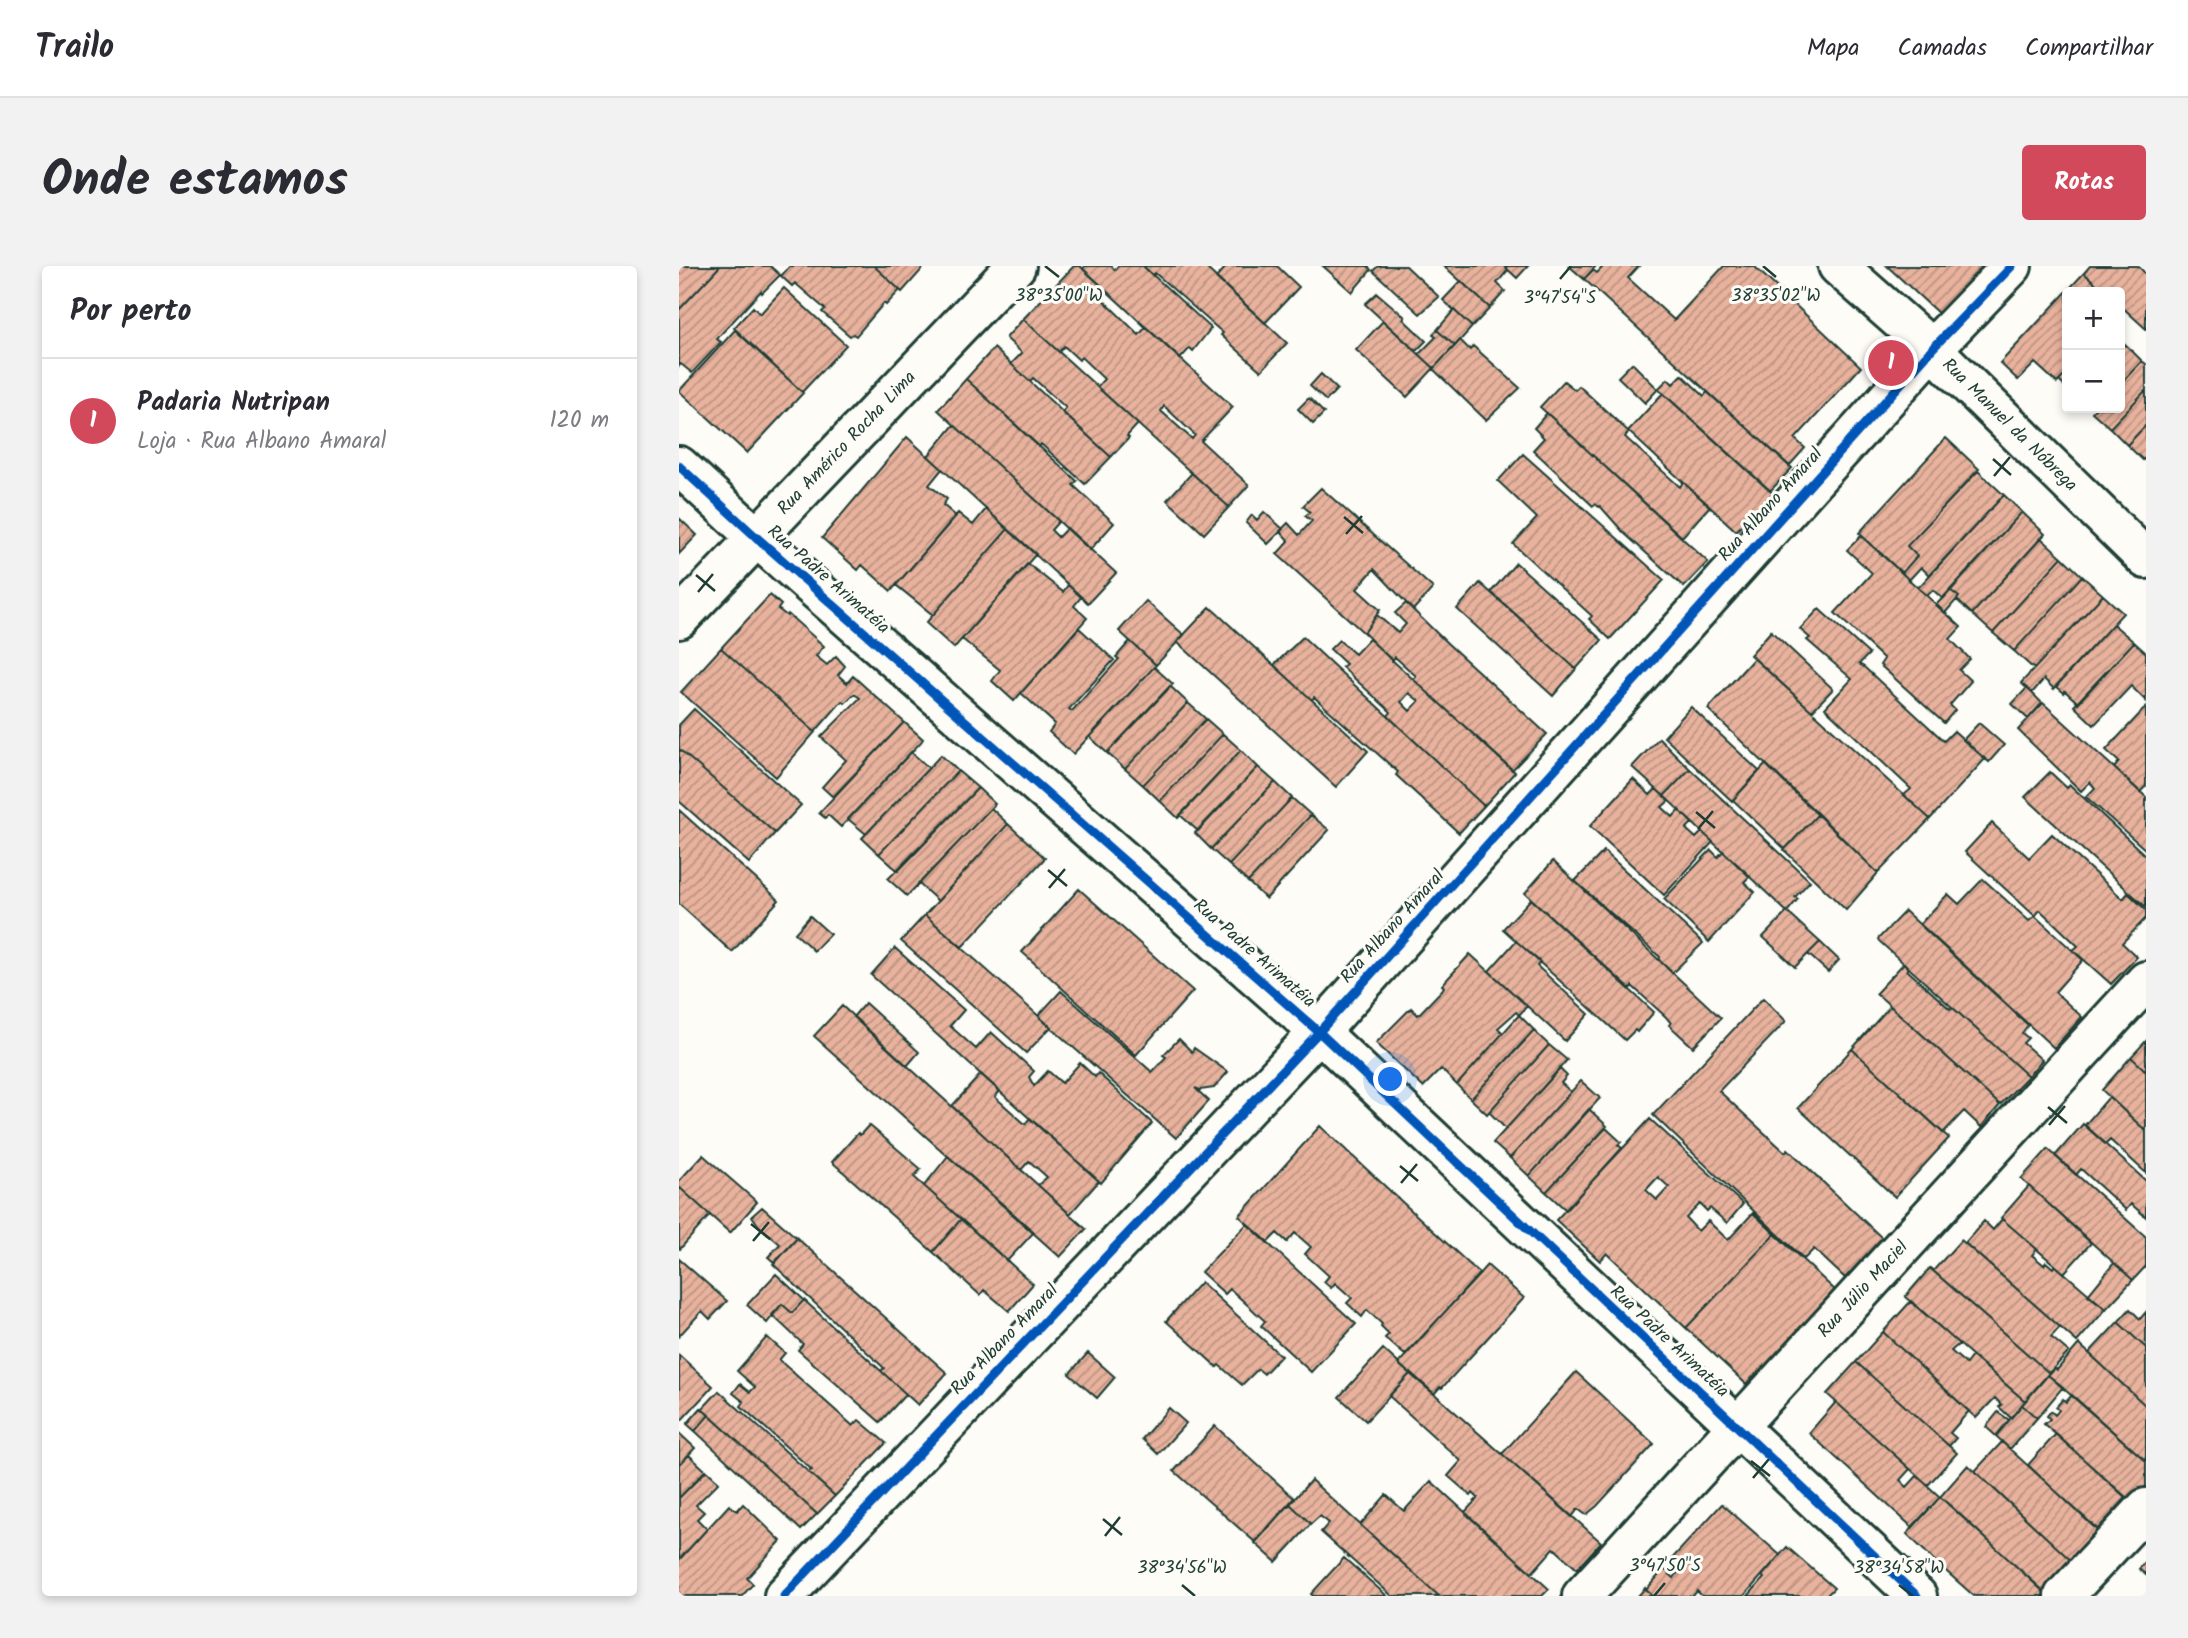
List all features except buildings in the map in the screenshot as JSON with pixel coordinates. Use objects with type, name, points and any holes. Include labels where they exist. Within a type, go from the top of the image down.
[{"type":"street","name":"Rua Américo Rocha Lima","points":[[679,619],[1016,266]]},
{"type":"street","name":"Rua Manuel da Nóbrega","points":[[1838,266],[1932,349],[2146,559]]},
{"type":"street","name":"Rua Albano Amaral","points":[[784,1596],[1319,1032],[1932,349],[2012,266]]},
{"type":"street","name":"Rua Padre Arimatéia","points":[[679,466],[756,537],[1319,1032],[1917,1596]]},
{"type":"street","name":"Rua Júlio Maciel","points":[[1582,1596],[2146,981]]},
{"type":"street","points":[[2064,1596],[2146,1508]]},
{"type":"cycle path","points":[[784,1596],[1319,1032],[1932,349],[2012,266]]},
{"type":"cycle path","points":[[679,466],[756,537],[1319,1032],[1917,1596]]},
{"type":"place","name":"Padaria Nutripan","points":[[1891,363]]}]
